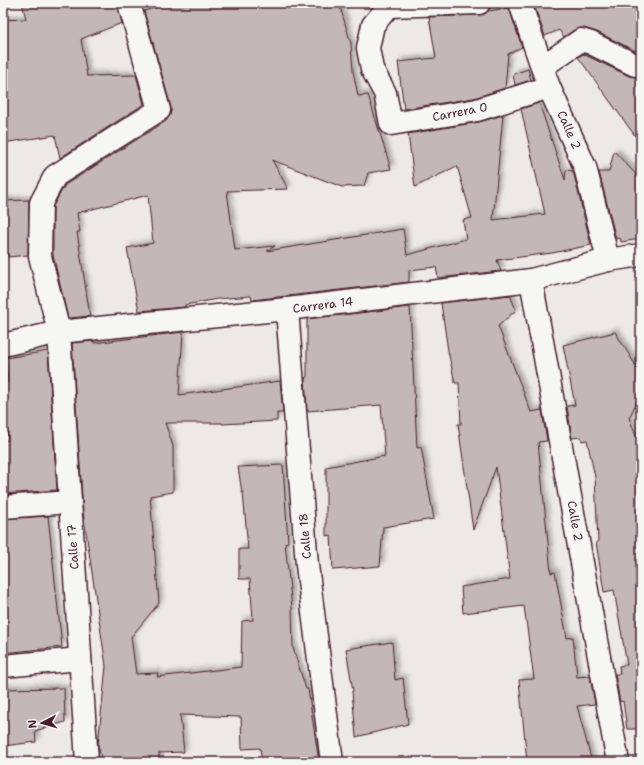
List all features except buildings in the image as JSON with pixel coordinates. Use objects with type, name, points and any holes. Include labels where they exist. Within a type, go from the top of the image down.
[{"type":"street","name":"Calle 17","points":[[87,762],[59,332],[40,256],[41,203],[55,176],[159,110],[130,3]]},
{"type":"street","points":[[389,4],[479,3]]},
{"type":"street","name":"Calle 2","points":[[520,3],[546,77],[585,167],[608,260]]},
{"type":"street","name":"Carrera 0","points":[[389,4],[373,25],[368,48],[372,69],[385,92],[391,124],[477,110],[546,77],[580,40],[591,43],[636,65],[641,65]]},
{"type":"street","name":"Carrera 14","points":[[3,346],[59,332],[287,309],[531,280],[608,260],[641,255]]},
{"type":"street","name":"Calle 2","points":[[531,280],[618,762]]},
{"type":"street","name":"Calle 18","points":[[287,309],[307,565],[332,762]]},
{"type":"street","points":[[3,506],[70,502]]},
{"type":"street","points":[[3,666],[80,659]]}]
